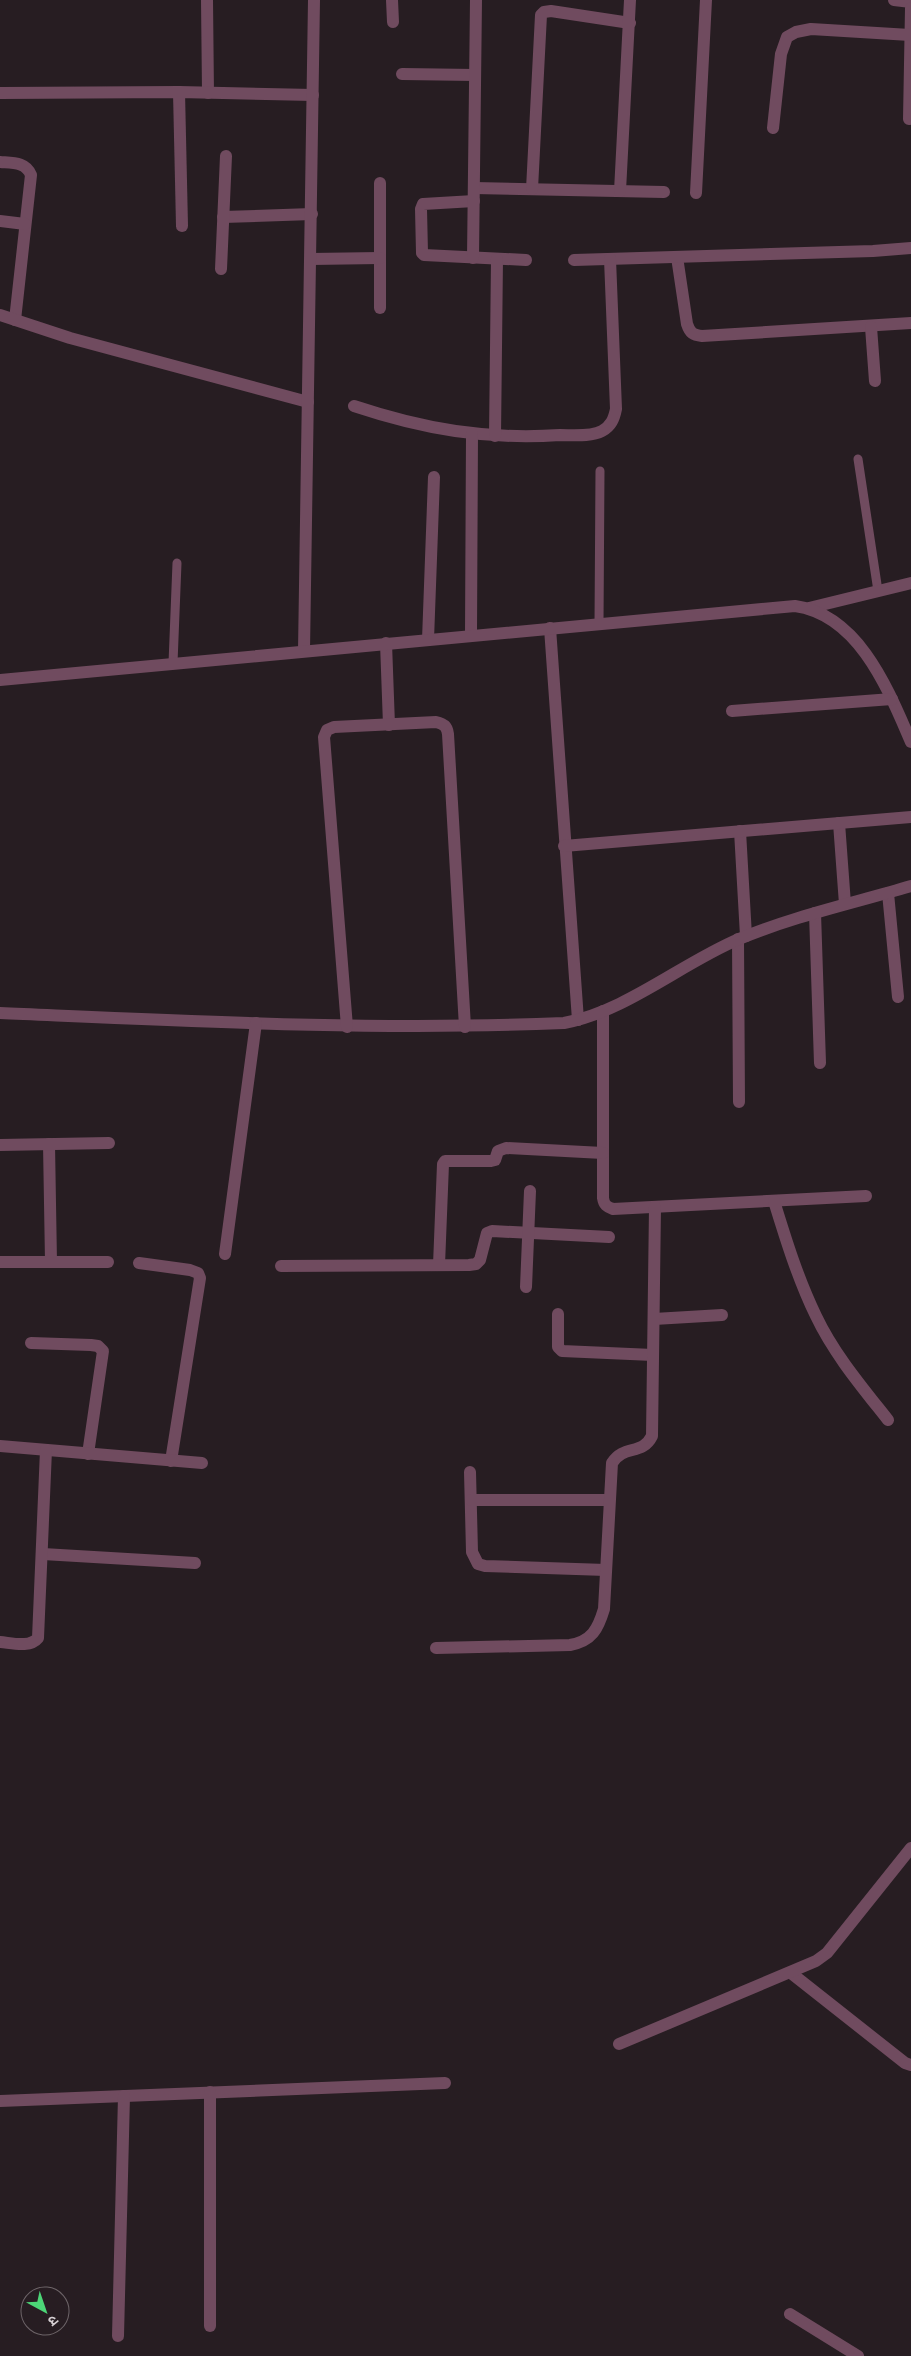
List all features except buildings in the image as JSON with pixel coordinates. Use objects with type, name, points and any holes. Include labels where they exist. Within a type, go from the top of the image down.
[{"type":"street","points":[[207,0],[208,93]]},
{"type":"street","points":[[304,651],[312,259],[314,0]]},
{"type":"street","points":[[392,0],[393,22]]},
{"type":"street","points":[[473,258],[476,0]]},
{"type":"street","points":[[620,191],[630,0]]},
{"type":"street","points":[[696,193],[706,0]]},
{"type":"street","points":[[894,0],[911,2]]},
{"type":"street","points":[[532,190],[541,15],[551,6],[630,23]]},
{"type":"street","points":[[910,119],[911,8]]},
{"type":"street","points":[[773,128],[781,54],[787,36],[811,29],[910,35]]},
{"type":"street","points":[[402,74],[475,75]]},
{"type":"street","points":[[179,92],[182,226]]},
{"type":"street","points":[[0,93],[179,92],[313,95]]},
{"type":"street","points":[[222,269],[226,156]]},
{"type":"street","points":[[0,162],[23,165],[28,168],[30,175],[15,320]]},
{"type":"street","points":[[380,183],[380,308]]},
{"type":"street","points":[[526,260],[424,255],[422,253],[421,209],[426,203],[474,195],[532,190],[664,192]]},
{"type":"street","points":[[223,217],[312,214]]},
{"type":"street","points":[[0,221],[25,224]]},
{"type":"street","points":[[574,260],[873,251],[911,248]]},
{"type":"street","points":[[677,257],[686,324],[689,331],[694,335],[871,327],[911,323]]},
{"type":"street","points":[[312,259],[380,258]]},
{"type":"street","points":[[496,436],[497,259]]},
{"type":"street","points":[[354,406],[424,426],[472,434],[496,436],[601,432],[614,419],[616,410],[610,259]]},
{"type":"street","points":[[0,315],[70,338],[308,402]]},
{"type":"street","points":[[871,327],[875,381]]},
{"type":"street","points":[[471,635],[472,434]]},
{"type":"street","points":[[428,640],[434,477]]},
{"type":"street","points":[[809,608],[911,583]]},
{"type":"street","points":[[0,680],[795,606],[809,608],[828,616],[863,650],[892,699],[911,742]]},
{"type":"street","points":[[550,628],[564,846],[578,1020]]},
{"type":"street","points":[[386,643],[389,725]]},
{"type":"street","points":[[732,710],[892,699]]},
{"type":"street","points":[[347,1026],[324,737],[327,730],[334,726],[436,722],[443,724],[447,728],[465,1027]]},
{"type":"street","points":[[564,846],[911,817]]},
{"type":"street","points":[[840,823],[845,904]]},
{"type":"street","points":[[740,831],[742,938],[740,1102]]},
{"type":"street","points":[[0,1013],[347,1026],[465,1027],[564,1023],[604,1011],[742,938],[815,913],[911,886]]},
{"type":"street","points":[[888,893],[898,997]]},
{"type":"street","points":[[815,913],[820,1063]]},
{"type":"street","points":[[604,1011],[604,1204],[613,1209],[866,1196]]},
{"type":"street","points":[[225,1254],[256,1023]]},
{"type":"street","points":[[0,1145],[109,1143]]},
{"type":"street","points":[[49,1144],[51,1262]]},
{"type":"street","points":[[439,1265],[443,1164],[445,1161],[491,1161],[495,1160],[498,1151],[506,1148],[603,1153]]},
{"type":"street","points":[[526,1287],[530,1191]]},
{"type":"street","points":[[774,1201],[792,1260],[816,1318],[849,1371],[888,1420]]},
{"type":"street","points":[[436,1648],[581,1643],[591,1637],[599,1627],[604,1609],[612,1463],[616,1456],[623,1451],[640,1448],[648,1443],[652,1436],[655,1207]]},
{"type":"street","points":[[281,1266],[476,1264],[480,1260],[484,1239],[487,1233],[492,1231],[609,1237]]},
{"type":"street","points":[[0,1262],[108,1262]]},
{"type":"street","points":[[139,1263],[190,1270],[198,1273],[200,1278],[171,1461]]},
{"type":"street","points":[[558,1314],[558,1347],[562,1351],[653,1355]]},
{"type":"street","points":[[654,1319],[722,1315]]},
{"type":"street","points":[[31,1343],[91,1345],[98,1346],[103,1351],[88,1454]]},
{"type":"street","points":[[0,1446],[202,1463]]},
{"type":"street","points":[[0,1642],[29,1644],[34,1643],[38,1638],[46,1450]]},
{"type":"street","points":[[470,1472],[472,1552],[478,1564],[484,1566],[606,1570]]},
{"type":"street","points":[[471,1500],[609,1500]]},
{"type":"street","points":[[43,1554],[195,1564]]},
{"type":"street","points":[[619,2044],[816,1961],[827,1953],[906,1860],[911,1848]]},
{"type":"street","points":[[791,1973],[905,2063],[911,2065]]},
{"type":"street","points":[[0,2101],[445,2082]]},
{"type":"street","points":[[210,2092],[210,2326]]},
{"type":"street","points":[[118,2336],[124,2096]]},
{"type":"street","points":[[790,2314],[858,2356]]},
{"type":"lane","points":[[858,459],[878,591]]},
{"type":"lane","points":[[599,624],[600,471]]},
{"type":"lane","points":[[173,663],[177,563]]}]
